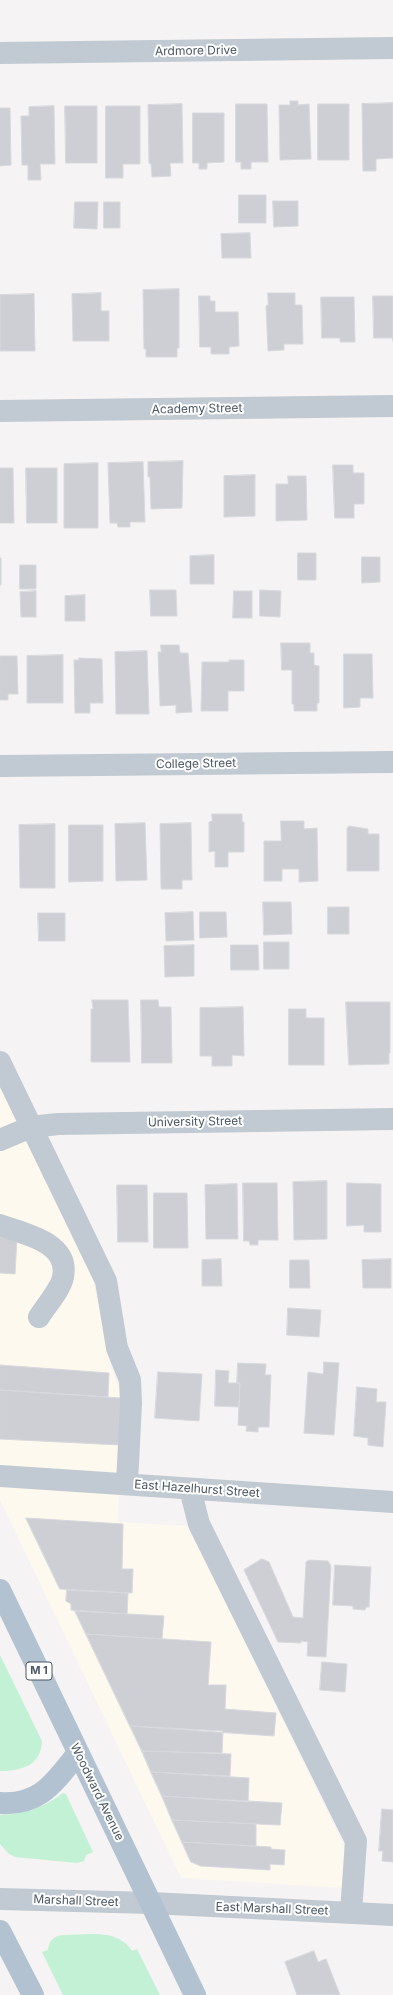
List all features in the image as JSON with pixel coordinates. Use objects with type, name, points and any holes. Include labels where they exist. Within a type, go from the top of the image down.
[{"type":"main road","name":"Woodward Avenue","points":[[0,1590],[195,1995]]},
{"type":"main road","points":[[0,1803],[12,1804],[30,1801],[48,1789],[78,1753]]},
{"type":"main road","points":[[0,1931],[32,1995]]},
{"type":"street","name":"Ardmore Drive","points":[[0,53],[393,48]]},
{"type":"street","name":"Academy Street","points":[[0,411],[393,406]]},
{"type":"street","name":"College Street","points":[[0,766],[393,762]]},
{"type":"street","points":[[0,1062],[106,1281],[117,1348],[130,1380],[131,1403],[127,1484]]},
{"type":"street","name":"University Street","points":[[0,1140],[31,1127],[66,1124],[393,1118]]},
{"type":"street","points":[[0,1225],[25,1232],[42,1239],[56,1251],[63,1265],[63,1278],[39,1317]]},
{"type":"street","name":"East Hazelhurst Street","points":[[0,1476],[393,1502]]},
{"type":"street","points":[[190,1489],[199,1524],[356,1841],[351,1912]]},
{"type":"street","name":"Marshall Street","points":[[0,1899],[151,1903]]},
{"type":"street","name":"East Marshall Street","points":[[151,1903],[393,1915]]},
{"type":"shaded area","points":[[0,1080],[93,1279],[112,1370],[123,1397],[118,1522],[188,1526],[347,1852],[343,1888],[181,1878],[0,1500]]},
{"type":"green space","points":[[0,1655],[42,1741],[41,1749],[34,1761],[22,1768],[8,1771],[0,1771]]},
{"type":"green space","points":[[63,1793],[66,1794],[93,1852],[86,1855],[84,1861],[77,1863],[15,1857],[9,1854],[0,1844],[0,1815],[26,1812],[48,1803]]},
{"type":"green space","points":[[101,1934],[119,1939],[132,1951],[137,1949],[160,1995],[63,1995],[42,1952],[48,1950],[52,1939],[63,1935]]},
{"type":"building","points":[[290,101],[298,101],[298,105],[309,104],[311,159],[280,160],[279,105],[290,105]]},
{"type":"building","points":[[393,103],[393,158],[376,159],[376,171],[363,171],[362,104]]},
{"type":"building","points":[[182,104],[183,163],[170,163],[171,176],[152,177],[151,164],[149,163],[148,105]]},
{"type":"building","points":[[236,104],[267,104],[268,162],[251,162],[251,169],[241,169],[241,162],[236,162]]},
{"type":"building","points":[[318,104],[349,104],[349,160],[318,160]]},
{"type":"building","points":[[54,106],[55,164],[40,164],[41,180],[28,180],[28,165],[22,165],[21,116],[29,116],[29,107]]},
{"type":"building","points":[[65,106],[97,106],[97,163],[66,163]]},
{"type":"building","points":[[106,106],[140,106],[140,164],[123,164],[123,178],[106,178]]},
{"type":"building","points":[[0,108],[10,108],[11,165],[0,166]]},
{"type":"building","points":[[193,113],[224,113],[224,162],[207,163],[207,169],[199,169],[199,163],[193,163]]},
{"type":"building","points":[[239,195],[266,195],[266,223],[239,223]]},
{"type":"building","points":[[273,201],[298,201],[298,226],[274,227]]},
{"type":"building","points":[[75,202],[98,202],[97,229],[74,228]]},
{"type":"building","points":[[104,202],[120,202],[120,228],[104,228]]},
{"type":"building","points":[[250,233],[251,258],[222,258],[221,234]]},
{"type":"building","points":[[179,289],[179,348],[177,348],[177,357],[146,357],[146,349],[144,349],[143,290]]},
{"type":"building","points":[[101,293],[101,311],[109,311],[109,341],[73,341],[72,294]]},
{"type":"building","points":[[268,293],[295,293],[295,305],[302,305],[303,344],[284,344],[284,350],[268,351],[266,306],[268,305]]},
{"type":"building","points":[[34,294],[35,351],[0,351],[0,295]]},
{"type":"building","points":[[199,296],[210,296],[210,301],[215,301],[215,312],[238,312],[239,346],[229,347],[229,354],[211,354],[211,347],[200,347]]},
{"type":"building","points":[[373,296],[393,296],[393,341],[392,338],[374,338]]},
{"type":"building","points":[[321,297],[354,297],[355,342],[340,342],[340,338],[322,338]]},
{"type":"building","points":[[183,461],[182,508],[151,509],[148,462]]},
{"type":"building","points":[[143,462],[145,522],[130,522],[130,527],[118,527],[117,523],[110,523],[108,463]]},
{"type":"building","points":[[98,463],[98,528],[64,528],[64,464]]},
{"type":"building","points":[[333,465],[353,465],[353,473],[364,473],[364,504],[354,504],[354,518],[335,518]]},
{"type":"building","points":[[0,468],[13,468],[14,523],[0,523]]},
{"type":"building","points":[[26,468],[57,468],[57,523],[27,523]]},
{"type":"building","points":[[255,475],[255,516],[224,517],[224,476]]},
{"type":"building","points":[[288,476],[306,476],[307,520],[276,521],[276,484],[288,484]]},
{"type":"building","points":[[298,553],[316,553],[316,580],[298,580]]},
{"type":"building","points":[[214,555],[214,584],[190,584],[190,556]]},
{"type":"building","points":[[362,557],[380,557],[380,582],[362,583]]},
{"type":"building","points":[[1,558],[1,585],[0,585]]},
{"type":"building","points":[[20,565],[36,565],[36,589],[20,589]]},
{"type":"building","points":[[150,590],[176,590],[177,616],[151,616]]},
{"type":"building","points":[[260,590],[281,591],[280,617],[260,616]]},
{"type":"building","points":[[36,591],[36,617],[21,617],[20,592]]},
{"type":"building","points":[[234,591],[252,591],[252,618],[233,618]]},
{"type":"building","points":[[85,595],[85,621],[65,621],[65,596]]},
{"type":"building","points":[[281,643],[310,643],[310,653],[314,653],[314,665],[319,666],[319,703],[317,703],[317,711],[294,711],[294,704],[292,704],[292,670],[282,670]]},
{"type":"building","points":[[161,645],[179,645],[180,653],[188,653],[192,712],[176,713],[176,705],[160,706],[158,652],[161,652]]},
{"type":"building","points":[[147,651],[149,714],[116,714],[115,652]]},
{"type":"building","points":[[344,654],[372,654],[373,698],[360,698],[360,707],[344,708]]},
{"type":"building","points":[[63,655],[63,703],[27,703],[27,656]]},
{"type":"building","points":[[0,656],[17,656],[18,694],[8,694],[8,700],[0,700]]},
{"type":"building","points":[[79,658],[102,659],[103,703],[90,703],[90,713],[75,713],[74,660],[79,660]]},
{"type":"building","points":[[229,660],[244,660],[244,691],[228,691],[228,711],[201,711],[202,662],[229,662]]},
{"type":"building","points":[[212,814],[242,814],[242,822],[244,822],[244,852],[228,852],[228,867],[215,867],[215,851],[209,852],[209,822],[212,821]]},
{"type":"building","points":[[281,821],[304,821],[304,829],[317,828],[318,881],[299,882],[299,869],[282,869],[282,881],[264,881],[264,841],[281,841]]},
{"type":"building","points":[[145,823],[147,880],[116,881],[115,824]]},
{"type":"building","points":[[191,823],[192,880],[182,880],[182,889],[161,889],[160,824]]},
{"type":"building","points":[[55,824],[55,888],[20,888],[19,825]]},
{"type":"building","points":[[69,825],[103,825],[103,881],[69,882]]},
{"type":"building","points":[[349,826],[368,829],[368,834],[379,834],[379,871],[347,871],[347,829]]},
{"type":"building","points":[[263,902],[291,902],[292,934],[264,935]]},
{"type":"building","points":[[328,907],[349,907],[349,934],[328,934]]},
{"type":"building","points":[[193,912],[194,940],[166,941],[165,913]]},
{"type":"building","points":[[200,912],[226,912],[227,937],[200,938]]},
{"type":"building","points":[[38,913],[65,913],[65,941],[39,941]]},
{"type":"building","points":[[264,942],[289,942],[289,969],[264,969]]},
{"type":"building","points":[[194,945],[194,976],[165,977],[164,946]]},
{"type":"building","points":[[231,945],[258,945],[259,970],[231,970]]},
{"type":"building","points":[[92,1000],[128,1000],[130,1062],[91,1062]]},
{"type":"building","points":[[141,1000],[158,1000],[159,1007],[171,1007],[172,1063],[142,1063]]},
{"type":"building","points":[[346,1002],[390,1002],[389,1064],[349,1065]]},
{"type":"building","points":[[243,1007],[244,1056],[232,1055],[232,1066],[212,1066],[212,1056],[200,1056],[200,1008]]},
{"type":"building","points":[[289,1009],[306,1009],[306,1018],[324,1018],[324,1065],[289,1065]]},
{"type":"building","points":[[327,1181],[327,1239],[294,1240],[293,1182]]},
{"type":"building","points":[[243,1183],[277,1183],[278,1240],[258,1240],[258,1245],[250,1245],[249,1241],[244,1241]]},
{"type":"building","points":[[347,1183],[381,1184],[381,1232],[364,1232],[364,1225],[347,1226]]},
{"type":"building","points":[[237,1184],[238,1239],[206,1239],[205,1185]]},
{"type":"building","points":[[117,1185],[147,1185],[148,1242],[118,1242]]},
{"type":"building","points":[[154,1193],[187,1193],[188,1248],[154,1248]]},
{"type":"building","points":[[0,1237],[17,1238],[15,1274],[0,1273]]},
{"type":"building","points":[[221,1259],[222,1286],[202,1286],[202,1260]]},
{"type":"building","points":[[391,1259],[391,1288],[363,1288],[362,1260]]},
{"type":"building","points":[[290,1260],[309,1260],[310,1288],[290,1288]]},
{"type":"building","points":[[288,1308],[321,1310],[319,1337],[287,1335]]},
{"type":"building","points":[[324,1362],[339,1363],[334,1435],[304,1433],[308,1372],[323,1374]]},
{"type":"building","points":[[238,1363],[266,1364],[265,1375],[271,1375],[269,1427],[258,1427],[258,1432],[246,1431],[247,1426],[238,1425],[240,1383],[237,1383]]},
{"type":"building","points":[[0,1365],[109,1373],[108,1397],[0,1390]]},
{"type":"building","points":[[216,1370],[229,1371],[228,1383],[240,1383],[239,1407],[215,1406]]},
{"type":"building","points":[[158,1372],[202,1374],[199,1421],[155,1418]]},
{"type":"building","points":[[357,1387],[377,1389],[376,1402],[386,1402],[383,1447],[368,1445],[368,1438],[354,1436]]},
{"type":"building","points":[[0,1390],[121,1398],[120,1445],[0,1439]]},
{"type":"building","points":[[26,1518],[123,1524],[122,1569],[133,1569],[132,1593],[60,1589]]},
{"type":"building","points":[[262,1559],[269,1562],[293,1617],[303,1618],[306,1562],[309,1560],[328,1561],[331,1566],[326,1657],[307,1656],[308,1642],[278,1642],[244,1570]]},
{"type":"building","points":[[335,1565],[371,1567],[369,1607],[366,1607],[365,1610],[353,1609],[353,1606],[333,1605]]},
{"type":"building","points":[[67,1590],[128,1593],[127,1614],[71,1610],[71,1604],[66,1601]]},
{"type":"building","points":[[75,1611],[164,1616],[162,1639],[86,1634]]},
{"type":"building","points":[[86,1634],[211,1642],[208,1685],[226,1685],[225,1709],[276,1713],[274,1736],[130,1726]]},
{"type":"building","points":[[322,1662],[347,1664],[345,1692],[320,1690]]},
{"type":"building","points":[[130,1726],[223,1731],[222,1753],[142,1751]]},
{"type":"building","points":[[142,1751],[231,1754],[230,1776],[151,1772]]},
{"type":"building","points":[[151,1772],[249,1778],[248,1802],[162,1796]]},
{"type":"building","points":[[162,1796],[282,1803],[280,1825],[172,1820]]},
{"type":"building","points":[[382,1809],[393,1810],[393,1862],[382,1861],[383,1851],[379,1851]]},
{"type":"building","points":[[172,1820],[256,1824],[256,1846],[182,1842]]},
{"type":"building","points":[[182,1842],[271,1847],[271,1849],[285,1850],[284,1865],[270,1864],[270,1870],[201,1866],[191,1862]]},
{"type":"building","points":[[314,1951],[318,1962],[326,1959],[340,1995],[297,1995],[285,1962]]}]
